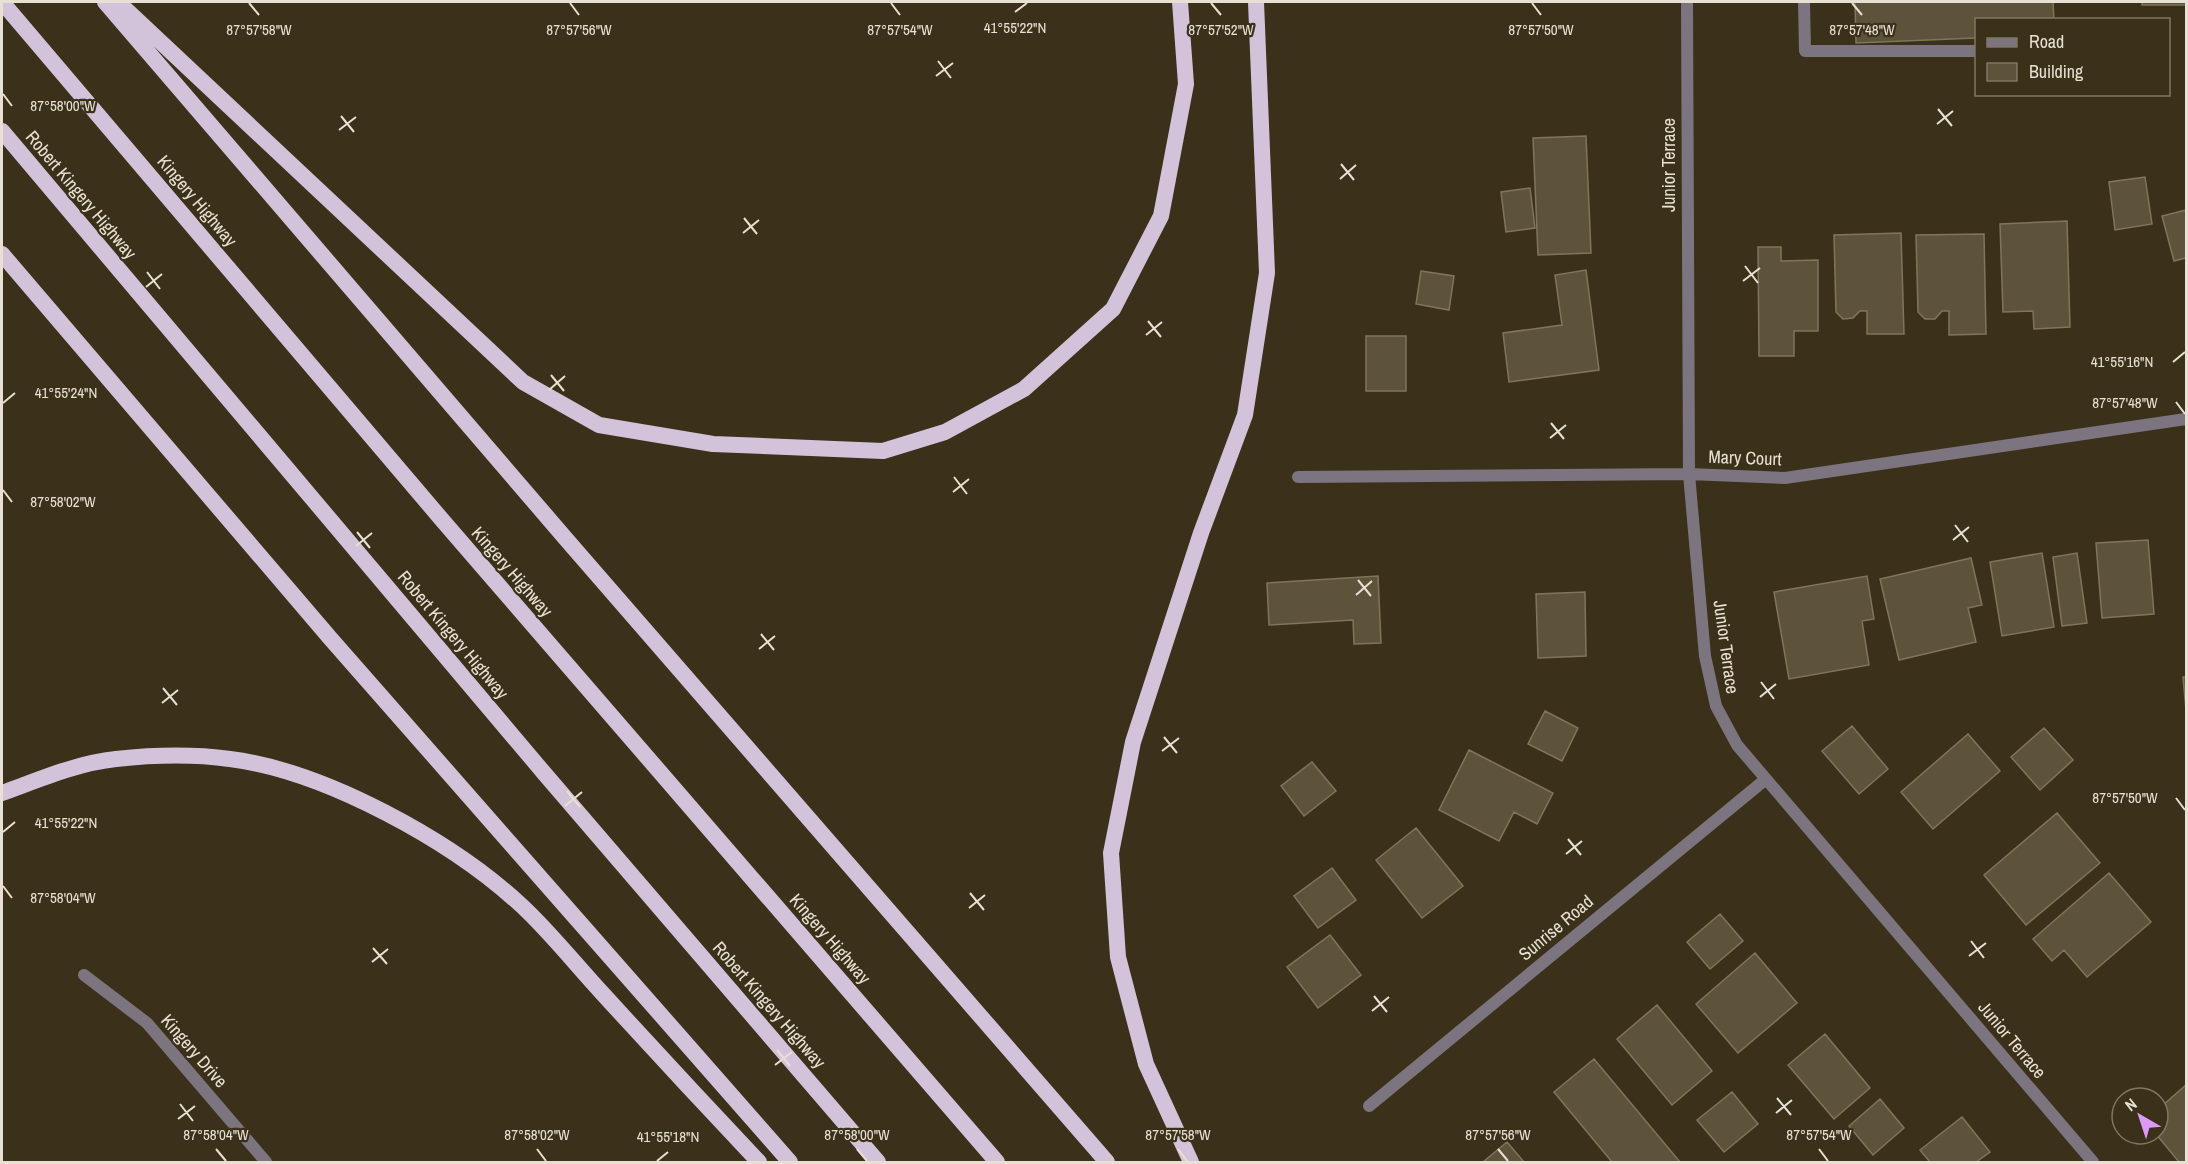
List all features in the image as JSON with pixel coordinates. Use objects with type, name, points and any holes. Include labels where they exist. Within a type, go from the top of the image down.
[{"type":"highway","name":"Kingery Highway","points":[[2,2],[442,521],[997,1162]]},
{"type":"highway","points":[[105,2],[558,530],[1107,1162]]},
{"type":"highway","points":[[118,2],[523,382],[599,425],[713,444],[883,451],[945,432],[1024,389],[1113,309],[1161,216],[1186,84],[1180,2]]},
{"type":"highway","points":[[1191,1162],[1146,1064],[1118,957],[1111,853],[1133,742],[1246,404],[1266,273],[1256,2]]},
{"type":"highway","name":"Robert Kingery Highway","points":[[2,131],[529,755],[878,1162]]},
{"type":"highway","points":[[2,254],[330,638],[790,1162]]},
{"type":"highway","points":[[2,793],[48,776],[114,759],[177,755],[231,759],[278,770],[368,805],[414,828],[522,906],[759,1162]]},
{"type":"street","name":"Junior Terrace","points":[[1686,2],[1689,474],[1705,656],[1716,706],[1737,745],[2093,1162]]},
{"type":"street","points":[[1804,2],[1805,51],[1975,51]]},
{"type":"street","name":"Mary Court","points":[[1298,477],[1689,474],[1785,478],[2187,419]]},
{"type":"street","name":"Sunrise Road","points":[[1369,1106],[1766,779]]},
{"type":"street","name":"Kingery Drive","points":[[84,975],[147,1023],[266,1162]]},
{"type":"building","points":[[1855,2],[2053,2],[2054,18],[1975,18],[1975,38],[1856,43]]},
{"type":"building","points":[[2142,2],[2186,2],[2186,5],[2142,5]]},
{"type":"building","points":[[1586,136],[1591,253],[1538,255],[1533,138]]},
{"type":"building","points":[[2145,177],[2152,224],[2115,230],[2109,182]]},
{"type":"building","points":[[1530,188],[1535,228],[1506,232],[1501,192]]},
{"type":"building","points":[[2186,210],[2186,258],[2174,261],[2162,216]]},
{"type":"building","points":[[2067,221],[2070,327],[2034,329],[2033,311],[2003,312],[2000,224]]},
{"type":"building","points":[[1901,233],[1904,334],[1867,334],[1867,311],[1860,311],[1853,318],[1843,319],[1836,312],[1834,235]]},
{"type":"building","points":[[1984,234],[1986,334],[1949,335],[1949,311],[1942,311],[1935,319],[1925,319],[1918,312],[1916,235]]},
{"type":"building","points":[[1758,247],[1781,247],[1781,261],[1818,260],[1818,331],[1794,331],[1794,356],[1759,356]]},
{"type":"building","points":[[1586,270],[1599,370],[1509,382],[1503,333],[1562,325],[1555,275]]},
{"type":"building","points":[[1421,271],[1454,276],[1449,310],[1416,304]]},
{"type":"building","points":[[1366,336],[1406,336],[1406,391],[1366,391]]},
{"type":"building","points":[[2148,540],[2154,614],[2102,618],[2096,543]]},
{"type":"building","points":[[2042,553],[2054,627],[2002,636],[1990,562]]},
{"type":"building","points":[[2077,553],[2087,623],[2062,626],[2053,557]]},
{"type":"building","points":[[1971,558],[1982,605],[1968,608],[1976,642],[1899,660],[1880,579]]},
{"type":"building","points":[[1378,576],[1381,643],[1354,644],[1353,620],[1269,625],[1267,583]]},
{"type":"building","points":[[1867,576],[1874,619],[1862,621],[1869,665],[1789,679],[1774,592]]},
{"type":"building","points":[[1585,592],[1586,656],[1538,658],[1536,594]]},
{"type":"building","points":[[2183,677],[2186,677],[2186,710]]},
{"type":"building","points":[[1545,711],[1578,728],[1562,761],[1528,744]]},
{"type":"building","points":[[1852,726],[1888,769],[1859,794],[1822,751]]},
{"type":"building","points":[[2044,728],[2073,760],[2040,790],[2011,757]]},
{"type":"building","points":[[1968,734],[2000,771],[1933,829],[1901,792]]},
{"type":"building","points":[[1469,750],[1553,793],[1537,824],[1514,812],[1499,841],[1439,810]]},
{"type":"building","points":[[1312,762],[1336,791],[1304,816],[1281,786]]},
{"type":"building","points":[[2057,813],[2100,863],[2026,925],[1984,875]]},
{"type":"building","points":[[1416,828],[1463,886],[1422,918],[1376,860]]},
{"type":"building","points":[[1332,868],[1356,900],[1318,928],[1294,896]]},
{"type":"building","points":[[2109,873],[2151,922],[2087,977],[2064,950],[2052,961],[2033,939]]},
{"type":"building","points":[[1720,914],[1743,941],[1710,969],[1687,942]]},
{"type":"building","points":[[1330,935],[1361,975],[1318,1008],[1287,967]]},
{"type":"building","points":[[1755,953],[1797,1003],[1738,1053],[1696,1004]]},
{"type":"building","points":[[1657,1005],[1712,1071],[1672,1105],[1617,1039]]},
{"type":"building","points":[[1825,1034],[1870,1088],[1834,1119],[1788,1065]]},
{"type":"building","points":[[1594,1059],[1680,1162],[1612,1162],[1554,1092]]},
{"type":"building","points":[[2186,1085],[2186,1162],[2179,1162],[2166,1146],[2170,1146],[2170,1099]]},
{"type":"building","points":[[1732,1092],[1758,1124],[1724,1152],[1697,1120]]},
{"type":"building","points":[[1880,1099],[1904,1128],[1873,1155],[1849,1126]]},
{"type":"building","points":[[1962,1117],[1990,1152],[1976,1162],[1930,1162],[1920,1150]]},
{"type":"building","points":[[1507,1142],[1524,1162],[1483,1162]]}]
